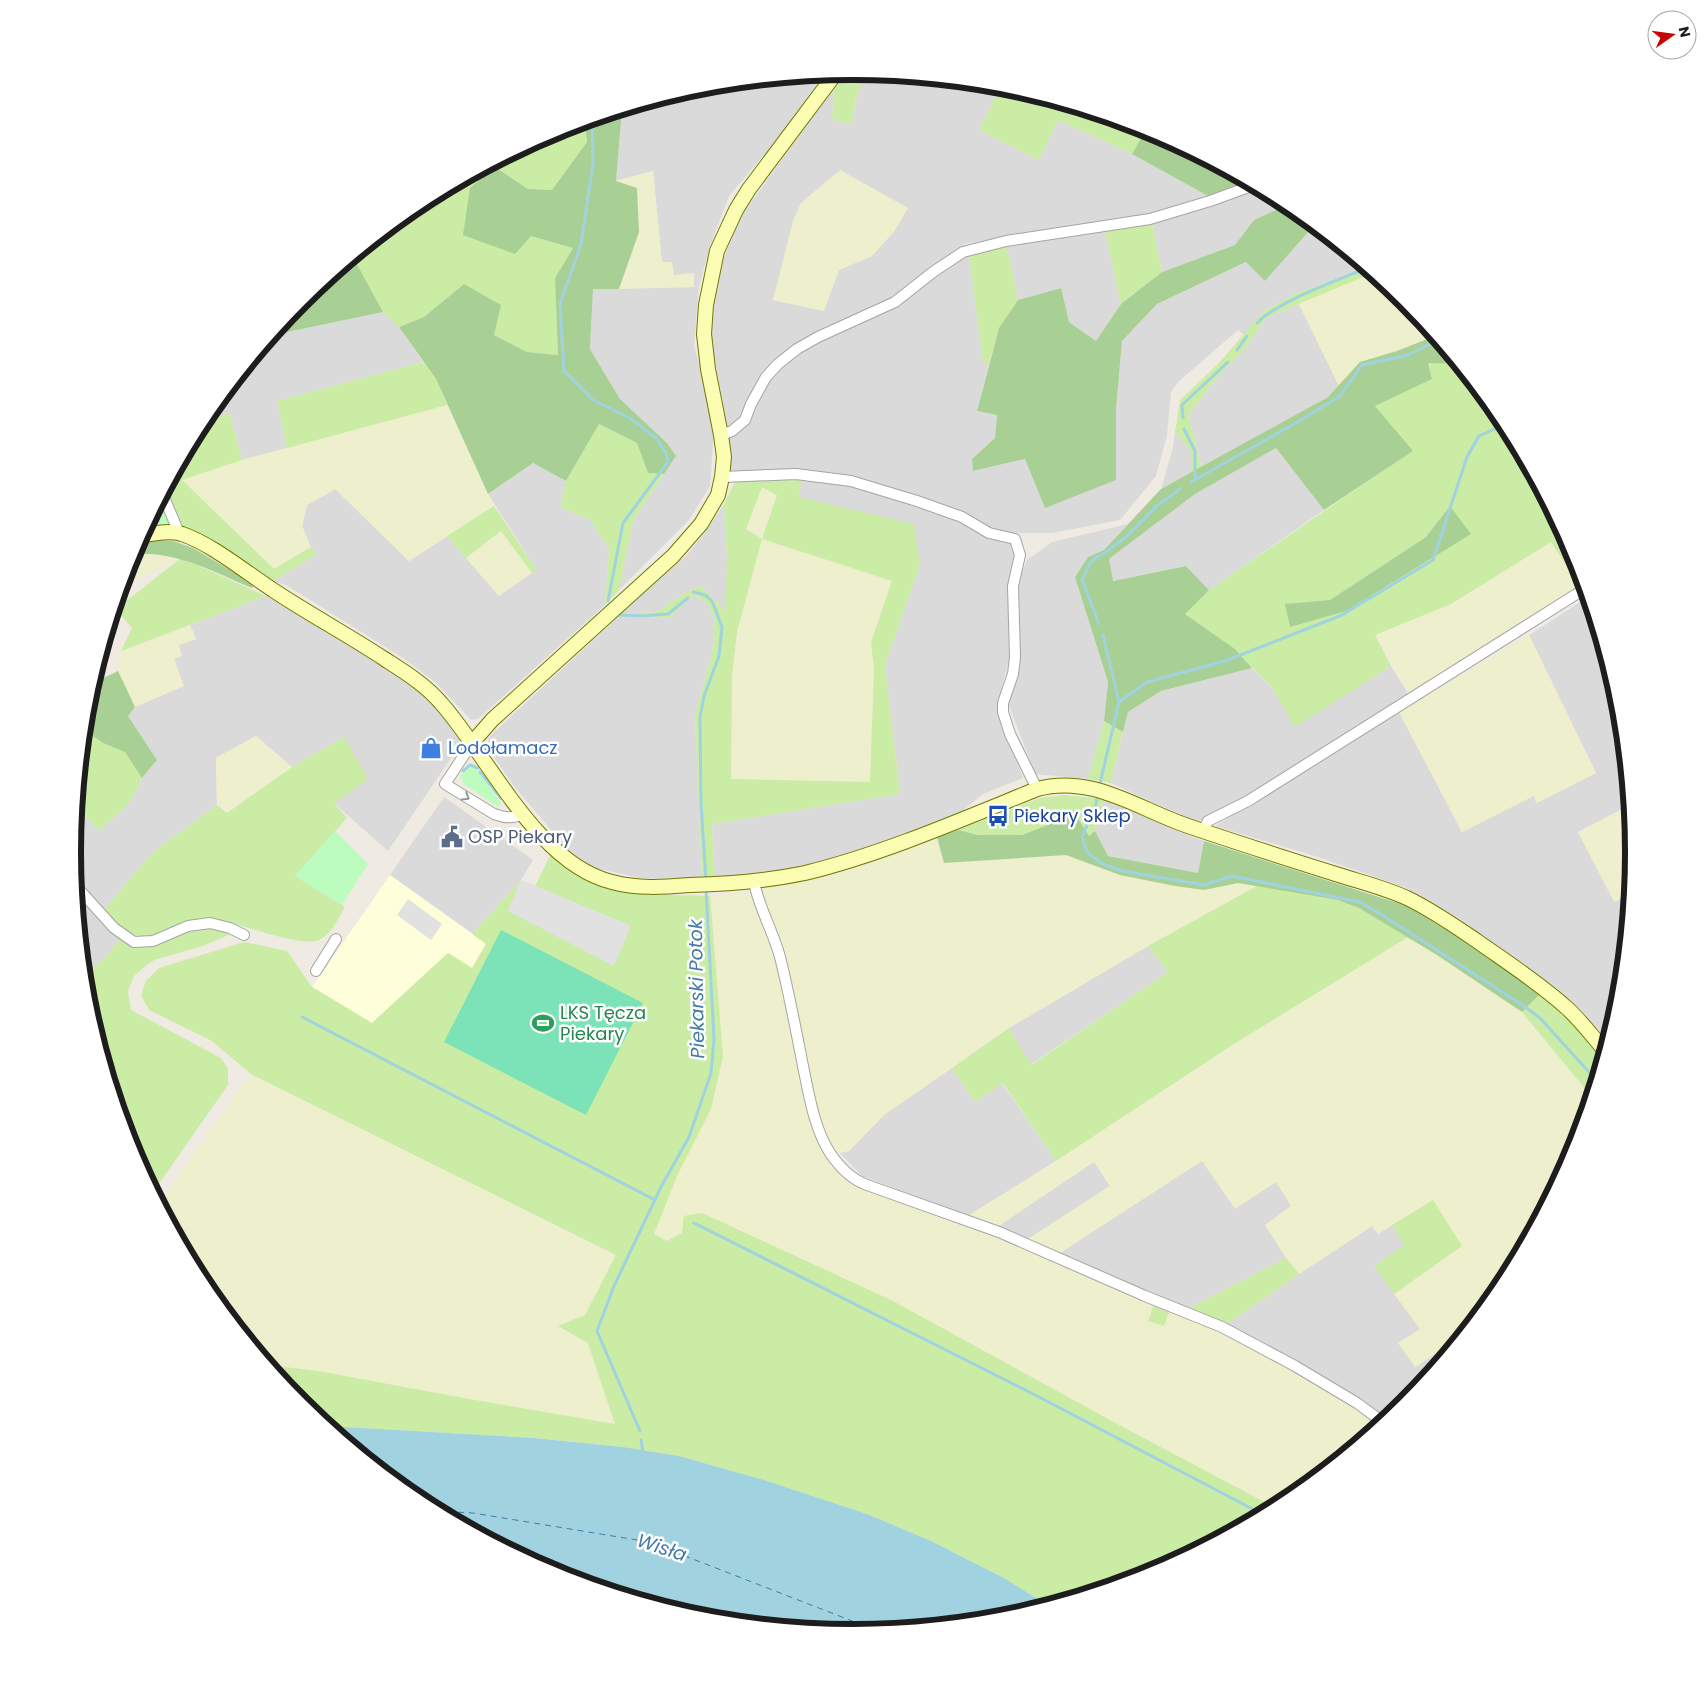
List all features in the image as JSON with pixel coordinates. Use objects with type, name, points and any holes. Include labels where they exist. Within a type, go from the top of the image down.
[{"type":"street","points":[[524,813],[515,817],[502,817],[445,784],[472,743],[487,725],[673,556],[701,524],[718,495],[724,457],[708,369],[704,334],[706,305],[717,251],[736,210],[749,189],[830,81]]},
{"type":"street","points":[[721,435],[732,431],[745,420],[751,404],[766,377],[778,364],[797,349],[818,337],[895,302],[933,272],[963,252],[1006,241],[1150,219],[1247,187]]},
{"type":"street","points":[[722,477],[796,474],[851,480],[962,517],[988,533],[1015,539],[1020,555],[1013,586],[1015,657],[1013,674],[1003,703],[1003,712],[1010,734],[1037,789]]},
{"type":"street","points":[[166,502],[179,533]]},
{"type":"street","points":[[151,533],[179,533],[200,542],[280,595],[409,675],[440,701],[545,838],[567,859],[582,870],[598,878],[623,885],[636,886],[699,885],[754,882],[804,873],[863,856],[1037,789],[1054,786],[1085,787],[1108,792],[1203,831],[1406,898],[1448,921],[1503,959],[1574,1015],[1601,1046]]},
{"type":"street","points":[[1203,831],[1208,821],[1248,801],[1580,592]]},
{"type":"street","points":[[754,882],[756,898],[778,954],[808,1091],[818,1125],[829,1152],[840,1167],[850,1176],[867,1186],[1006,1235],[1139,1294],[1222,1327],[1295,1366],[1378,1419]]},
{"type":"street","points":[[83,893],[114,928],[134,942],[153,941],[188,926],[210,923],[230,928],[244,935]]},
{"type":"street","points":[[316,971],[336,939]]},
{"type":"shaded area","points":[[863,80],[954,87],[997,94],[979,130],[1039,160],[1058,120],[1132,154],[1208,196],[1142,215],[965,244],[956,251],[969,255],[983,363],[989,363],[977,411],[997,415],[995,438],[972,459],[973,471],[1025,459],[1116,409],[1122,341],[1157,304],[1247,262],[1265,281],[1310,230],[1360,269],[1295,294],[1264,311],[1244,335],[1238,330],[1178,382],[1171,392],[1167,435],[1156,476],[1120,520],[1052,533],[1011,533],[989,530],[958,513],[868,480],[834,473],[727,472],[728,428],[711,340],[715,281],[739,219],[834,88],[832,120],[851,124],[857,96]],"holes":[[[801,203],[872,256],[839,270],[824,311],[773,300]]]},
{"type":"shaded area","points":[[819,81],[804,108],[729,196],[710,246],[699,287],[694,346],[714,429],[710,486],[689,520],[619,590],[633,521],[676,456],[667,443],[620,399],[590,349],[593,289],[694,287],[674,275],[662,263],[653,171],[616,181],[621,116],[654,106],[703,95],[753,87]]},
{"type":"shaded area","points":[[840,170],[908,208],[894,232],[872,256],[839,270],[824,311],[773,300],[793,221],[801,203]]},
{"type":"shaded area","points":[[653,171],[662,262],[672,262],[674,275],[694,273],[694,287],[619,289],[639,232],[637,188],[616,181]]},
{"type":"shaded area","points":[[1253,191],[1280,208],[1254,220],[1235,245],[1162,272],[1152,223]]},
{"type":"shaded area","points":[[1105,231],[1121,304],[1096,341],[1069,322],[1060,288],[1018,300],[1007,246]]},
{"type":"shaded area","points":[[1367,276],[1400,306],[1430,338],[1397,351],[1360,362],[1339,386],[1299,304]]},
{"type":"shaded area","points":[[1299,304],[1339,386],[1328,397],[1202,467],[1188,415],[1214,381],[1246,347],[1267,317]]},
{"type":"shaded area","points":[[383,312],[399,327],[423,362],[277,401],[287,448],[242,460],[230,413],[216,417],[241,382],[282,333]]},
{"type":"shaded area","points":[[447,405],[494,506],[409,561],[335,489],[307,505],[302,526],[311,547],[274,569],[182,480],[242,460]]},
{"type":"shaded area","points":[[1175,432],[1191,451],[1191,473],[1161,489],[1173,448]]},
{"type":"shaded area","points":[[1276,448],[1324,510],[1209,590],[1186,566],[1112,581],[1109,559],[1195,494]]},
{"type":"shaded area","points":[[533,463],[566,481],[560,507],[590,520],[609,548],[605,605],[478,719],[471,720],[435,682],[403,658],[286,585],[273,581],[317,554],[311,547],[302,526],[307,505],[336,489],[409,561],[447,536],[499,596],[536,569],[488,494]]},
{"type":"shaded area","points":[[803,478],[851,483],[968,523],[998,541],[1012,542],[1015,563],[1008,586],[1010,657],[998,710],[1023,778],[983,794],[956,816],[864,849],[806,866],[755,875],[715,877],[712,824],[900,794],[885,665],[920,564],[798,497]]},
{"type":"shaded area","points":[[762,487],[777,495],[762,539],[746,529]]},
{"type":"shaded area","points":[[724,504],[727,560],[726,612],[701,586],[685,593],[657,612],[620,614],[686,556],[704,534]]},
{"type":"shaded area","points":[[1128,524],[1104,550],[1088,557],[1075,577],[1108,682],[1104,721],[1088,779],[1035,774],[1009,705],[1020,660],[1017,586],[1027,560],[1052,542]]},
{"type":"shaded area","points":[[500,531],[532,573],[499,596],[466,558]]},
{"type":"shaded area","points":[[762,539],[892,581],[871,642],[874,669],[870,782],[731,779],[732,676],[737,632]]},
{"type":"shaded area","points":[[1551,542],[1575,579],[1578,587],[1409,695],[1375,635],[1451,604]]},
{"type":"shaded area","points":[[142,553],[151,553],[181,558],[130,584]]},
{"type":"shaded area","points":[[694,595],[707,602],[715,620],[712,654],[695,714],[702,879],[639,878],[592,867],[568,850],[513,785],[487,747],[489,737],[617,618],[670,617]]},
{"type":"shaded area","points":[[266,596],[357,649],[424,694],[449,721],[462,742],[388,851],[334,803],[344,737],[292,767],[256,736],[216,758],[217,805],[153,852],[104,910],[82,885],[83,812],[99,831],[130,802],[142,778],[157,760],[128,716],[135,707],[183,686],[174,659],[179,645],[196,639],[190,625]]},
{"type":"shaded area","points":[[1583,600],[1600,653],[1611,702],[1619,752],[1624,808],[1578,832],[1615,901],[1624,897],[1619,953],[1604,1035],[1580,1009],[1553,985],[1530,972],[1520,962],[1460,919],[1407,888],[1318,857],[1215,826],[1399,712],[1462,832],[1534,795],[1536,803],[1596,773],[1529,635]]},
{"type":"shaded area","points":[[190,625],[196,639],[179,645],[182,656],[174,659],[184,686],[135,707],[118,671],[121,651]]},
{"type":"shaded area","points":[[1529,635],[1596,773],[1537,803],[1534,796],[1462,832],[1399,712]]},
{"type":"shaded area","points":[[1391,666],[1409,695],[1246,797],[1197,822],[1111,783],[1128,712],[1161,691],[1252,668],[1272,688],[1295,726]]},
{"type":"shaded area","points":[[256,736],[292,767],[226,813],[217,805],[216,758]]},
{"type":"shaded area","points":[[444,797],[533,860],[521,880],[472,934],[390,875]]},
{"type":"shaded area","points":[[1104,799],[1204,841],[1198,873],[1108,856],[1095,831]]},
{"type":"shaded area","points":[[1624,808],[1626,852],[1624,897],[1614,902],[1578,832]]},
{"type":"shaded area","points":[[937,837],[944,863],[1066,855],[1120,875],[1204,890],[1238,883],[1257,886],[1148,946],[1009,1028],[884,1115],[849,1151],[836,1152],[833,1150],[821,1125],[764,908],[767,904],[763,894],[768,888],[831,875]]},
{"type":"shaded area","points":[[390,875],[487,944],[472,969],[448,953],[372,1023],[312,987]]},
{"type":"shaded area","points":[[521,880],[631,926],[614,966],[508,911]]},
{"type":"shaded area","points":[[749,892],[770,940],[778,965],[805,1092],[837,1169],[1050,1256],[1154,1305],[1149,1321],[1164,1326],[1169,1312],[1238,1337],[1355,1406],[1376,1421],[1324,1465],[1269,1504],[1121,1426],[682,1233],[667,1241],[654,1234],[723,1056],[710,896]]},
{"type":"shaded area","points":[[408,899],[442,924],[431,940],[397,915]]},
{"type":"shaded area","points":[[83,900],[121,939],[95,968],[90,967]]},
{"type":"shaded area","points":[[1408,937],[1522,1012],[1588,1092],[1567,1148],[1546,1194],[1523,1239],[1496,1282],[1447,1346],[1415,1367],[1398,1343],[1420,1329],[1394,1294],[1462,1246],[1433,1200],[1378,1234],[1372,1226],[1299,1274],[1286,1258],[1265,1225],[1291,1206],[1276,1182],[1235,1209],[1202,1161],[1060,1253],[1028,1239],[1110,1186],[1094,1162],[997,1227],[968,1216],[1056,1161],[1229,1047]]},
{"type":"shaded area","points":[[1148,946],[1168,972],[1030,1065],[1009,1028]]},
{"type":"shaded area","points":[[952,1068],[975,1102],[1002,1083],[1056,1161],[968,1216],[862,1176],[840,1153],[849,1151],[884,1115]]},
{"type":"shaded area","points":[[251,1074],[616,1255],[585,1315],[588,1343],[615,1424],[318,1371],[277,1367],[241,1323],[211,1282],[184,1239],[163,1198]]},
{"type":"shaded area","points":[[1202,1160],[1235,1208],[1276,1182],[1292,1206],[1266,1225],[1286,1258],[1187,1309],[1060,1253]]},
{"type":"shaded area","points":[[1094,1161],[1110,1186],[1028,1239],[997,1227]]},
{"type":"shaded area","points":[[1392,1225],[1405,1245],[1374,1266],[1421,1329],[1399,1343],[1415,1367],[1447,1346],[1400,1399],[1382,1416],[1349,1392],[1227,1324],[1372,1226],[1378,1234]]},
{"type":"green space","points":[[863,80],[856,99],[851,124],[832,120],[834,88],[839,81]]},
{"type":"green space","points":[[997,94],[1053,106],[1102,121],[1142,136],[1132,154],[1058,120],[1039,160],[979,130]]},
{"type":"green space","points":[[621,116],[616,181],[637,188],[639,232],[619,289],[593,289],[590,349],[620,399],[667,443],[676,456],[664,474],[648,473],[637,443],[599,424],[566,481],[533,463],[488,494],[436,379],[399,327],[424,317],[464,284],[501,305],[494,335],[527,352],[558,355],[555,278],[573,248],[531,236],[515,254],[463,235],[470,188],[490,171],[496,168],[528,189],[552,190],[587,142],[586,128]]},
{"type":"green space","points":[[586,128],[587,142],[552,190],[528,189],[496,168],[558,139]]},
{"type":"green space","points":[[1142,136],[1195,160],[1243,185],[1208,196],[1132,154]]},
{"type":"green space","points":[[496,168],[531,236],[573,248],[555,278],[558,355],[527,352],[494,335],[464,284],[424,317],[399,327],[383,312],[356,262],[424,210],[467,183]]},
{"type":"green space","points":[[1280,208],[1310,230],[1265,281],[1246,262],[1157,304],[1122,341],[1116,409],[1116,480],[1045,508],[1025,459],[973,471],[972,459],[995,438],[997,415],[977,411],[999,328],[1018,300],[1061,288],[1069,322],[1096,341],[1121,304],[1162,272],[1235,245],[1254,220]]},
{"type":"green space","points":[[1152,223],[1162,272],[1121,304],[1105,231]]},
{"type":"green space","points":[[1007,246],[1018,300],[999,328],[989,363],[983,363],[969,255]]},
{"type":"green space","points":[[356,262],[383,312],[282,333],[307,306]]},
{"type":"green space","points":[[1360,269],[1367,276],[1267,317],[1246,347],[1214,381],[1188,415],[1202,467],[1191,473],[1191,451],[1175,432],[1180,400],[1218,364],[1264,311],[1295,294]]},
{"type":"green space","points":[[1430,338],[1451,364],[1428,363],[1432,379],[1375,406],[1413,451],[1324,510],[1276,448],[1195,494],[1109,559],[1113,581],[1186,566],[1209,590],[1185,614],[1235,649],[1252,668],[1161,691],[1128,712],[1123,732],[1104,721],[1108,682],[1075,577],[1088,557],[1104,550],[1161,489],[1328,397],[1360,362],[1397,351]]},
{"type":"green space","points":[[423,362],[436,379],[447,405],[287,448],[277,401]]},
{"type":"green space","points":[[1428,363],[1451,364],[1496,423],[1523,466],[1546,511],[1575,579],[1551,542],[1451,604],[1375,635],[1391,666],[1295,727],[1272,688],[1235,649],[1184,613],[1209,590],[1412,451],[1375,406],[1432,379]],"holes":[[[1450,506],[1470,534],[1290,626],[1286,604],[1330,600],[1426,537]]]},
{"type":"green space","points":[[230,413],[242,460],[182,480],[274,569],[311,547],[317,554],[273,581],[183,527],[168,497],[184,466],[216,417]]},
{"type":"green space","points":[[599,424],[637,443],[648,473],[664,474],[633,521],[619,590],[605,605],[609,548],[590,520],[560,507],[566,481]]},
{"type":"green space","points":[[803,478],[798,497],[914,524],[920,564],[885,665],[900,794],[712,824],[715,877],[702,879],[695,714],[712,654],[715,620],[707,602],[694,595],[670,617],[617,618],[620,614],[657,612],[685,593],[701,586],[725,611],[727,560],[724,504],[735,482]],"holes":[[[762,487],[777,495],[762,539],[746,529]],[[762,539],[892,581],[871,642],[874,669],[870,782],[731,779],[732,676],[737,632]]]},
{"type":"green space","points":[[494,506],[536,569],[532,573],[501,531],[466,558],[447,536]]},
{"type":"green space","points":[[1450,506],[1471,534],[1346,611],[1290,627],[1285,604],[1330,600],[1426,537]]},
{"type":"green space","points":[[162,508],[172,527],[152,530]]},
{"type":"green space","points":[[148,540],[173,541],[193,548],[255,585],[252,588],[179,559],[141,554]]},
{"type":"green space","points":[[181,558],[266,596],[121,651],[132,628],[119,613],[122,604]]},
{"type":"green space","points":[[118,671],[135,707],[128,716],[157,760],[142,778],[125,752],[103,743],[91,735],[101,679]]},
{"type":"green space","points":[[1104,721],[1123,732],[1111,783],[1088,779]]},
{"type":"green space","points":[[91,735],[103,743],[125,752],[142,778],[130,802],[99,831],[83,812]]},
{"type":"green space","points":[[344,737],[368,779],[334,803],[347,818],[295,876],[345,907],[328,934],[324,937],[310,942],[298,941],[225,921],[207,919],[159,936],[144,937],[121,928],[104,910],[153,852],[217,805],[227,813],[292,767]]},
{"type":"green space","points":[[472,766],[501,803],[498,807],[464,784],[460,776]]},
{"type":"green space","points":[[1064,795],[1104,799],[1095,831],[1089,836],[1073,812],[1036,830],[1016,835],[990,836],[958,830],[1040,798]]},
{"type":"green space","points":[[1073,811],[1089,836],[1095,831],[1108,856],[1198,873],[1204,841],[1407,906],[1494,959],[1540,994],[1522,1012],[1437,955],[1359,908],[1338,900],[1238,883],[1204,890],[1175,886],[1120,875],[1066,855],[944,863],[937,837],[958,830],[978,835],[1022,835],[1048,825]]},
{"type":"green space","points":[[335,831],[368,864],[342,905],[295,876]]},
{"type":"green space","points":[[551,854],[579,876],[611,889],[624,892],[710,896],[723,1056],[711,1109],[677,1176],[654,1234],[667,1241],[682,1233],[684,1216],[702,1213],[891,1300],[1269,1504],[1240,1522],[1149,1566],[1102,1584],[1042,1602],[1004,1578],[931,1541],[867,1514],[764,1480],[679,1456],[623,1447],[534,1438],[337,1427],[307,1399],[277,1366],[318,1371],[615,1424],[588,1343],[558,1326],[585,1315],[616,1255],[251,1074],[212,1041],[149,1010],[141,995],[146,981],[159,968],[244,942],[287,951],[312,987],[372,1023],[448,953],[472,968],[486,944],[472,934],[521,880],[508,911],[631,926],[535,886]]},
{"type":"green space","points":[[1257,886],[1338,900],[1359,908],[1408,937],[1229,1047],[1056,1161],[1003,1083],[975,1102],[952,1068],[1009,1028],[1031,1065],[1168,972],[1148,946]]},
{"type":"green space","points":[[213,927],[231,934],[203,946],[154,960],[143,968],[134,976],[128,991],[131,1010],[221,1058],[228,1069],[228,1085],[157,1186],[122,1101],[107,1052],[90,967],[95,968],[121,939],[136,947],[157,944],[187,931]]},
{"type":"green space","name":"LKS Tęcza Piekary","points":[[501,930],[643,1003],[586,1115],[444,1042]]},
{"type":"green space","points":[[1540,994],[1567,1017],[1599,1055],[1588,1092],[1522,1012]]},
{"type":"green space","points":[[1433,1200],[1462,1246],[1394,1294],[1374,1266],[1404,1245],[1392,1225]]},
{"type":"green space","points":[[1286,1258],[1299,1274],[1227,1324],[1187,1309]]},
{"type":"green space","points":[[1154,1305],[1169,1312],[1164,1326],[1148,1321]]},
{"type":"water","name":"Wisła","points":[[337,1427],[534,1438],[623,1447],[679,1456],[764,1480],[867,1514],[931,1541],[1004,1578],[1042,1602],[954,1618],[854,1625],[803,1623],[753,1618],[703,1610],[654,1599],[605,1584],[558,1566],[467,1522],[424,1495],[383,1465]]},
{"type":"waterway","name":"Piekarski Potok","points":[[592,126],[593,164],[581,244],[560,304],[564,371],[593,400],[630,418],[656,438],[666,453],[668,462],[623,523],[608,601]]},
{"type":"waterway","points":[[1257,323],[1294,299],[1361,270]]},
{"type":"waterway","points":[[1237,350],[1247,336]]},
{"type":"waterway","points":[[1191,482],[1340,396],[1362,365],[1408,355],[1434,343]]},
{"type":"waterway","points":[[1183,418],[1182,405],[1228,362]]},
{"type":"waterway","points":[[1119,702],[1147,682],[1225,661],[1342,615],[1433,560],[1467,457],[1479,436],[1499,427]]},
{"type":"waterway","points":[[1184,429],[1195,451],[1195,478]]},
{"type":"waterway","points":[[1099,624],[1082,579],[1092,560],[1126,537],[1157,506],[1180,489]]},
{"type":"waterway","name":"Piekarski Potok","points":[[693,592],[705,595],[712,601],[722,627],[719,656],[704,696],[700,717],[701,804],[706,881]]},
{"type":"waterway","name":"Piekarski Potok","points":[[619,615],[668,614],[688,598]]},
{"type":"waterway","points":[[1099,788],[1119,702],[1103,635]]},
{"type":"waterway","points":[[463,771],[470,765],[478,768]]},
{"type":"waterway","points":[[480,772],[501,798]]},
{"type":"waterway","points":[[1098,794],[1096,804],[1082,837],[1087,852],[1101,863],[1122,871],[1204,885],[1232,876],[1360,902],[1524,1006],[1540,1018],[1593,1076]]},
{"type":"waterway","name":"Piekarski Potok","points":[[640,1431],[597,1331],[614,1286],[661,1187],[689,1137],[711,1073],[714,1039],[706,889]]},
{"type":"waterway","points":[[302,1017],[655,1200]]},
{"type":"waterway","points":[[694,1223],[1039,1397],[1257,1511]]},
{"type":"waterway","name":"Piekarski Potok","points":[[641,1440],[643,1452]]},
{"type":"ferry route","points":[[451,1512],[473,1513],[649,1542],[862,1625]]},
{"type":"place","name":"Lodołamacz","points":[[431,748]]},
{"type":"place","name":"Piekary Sklep","points":[[998,816]]},
{"type":"place","name":"OSP Piekary","points":[[452,837]]},
{"type":"place","name":"LKS Tęcza Piekary","points":[[543,1023]]}]
